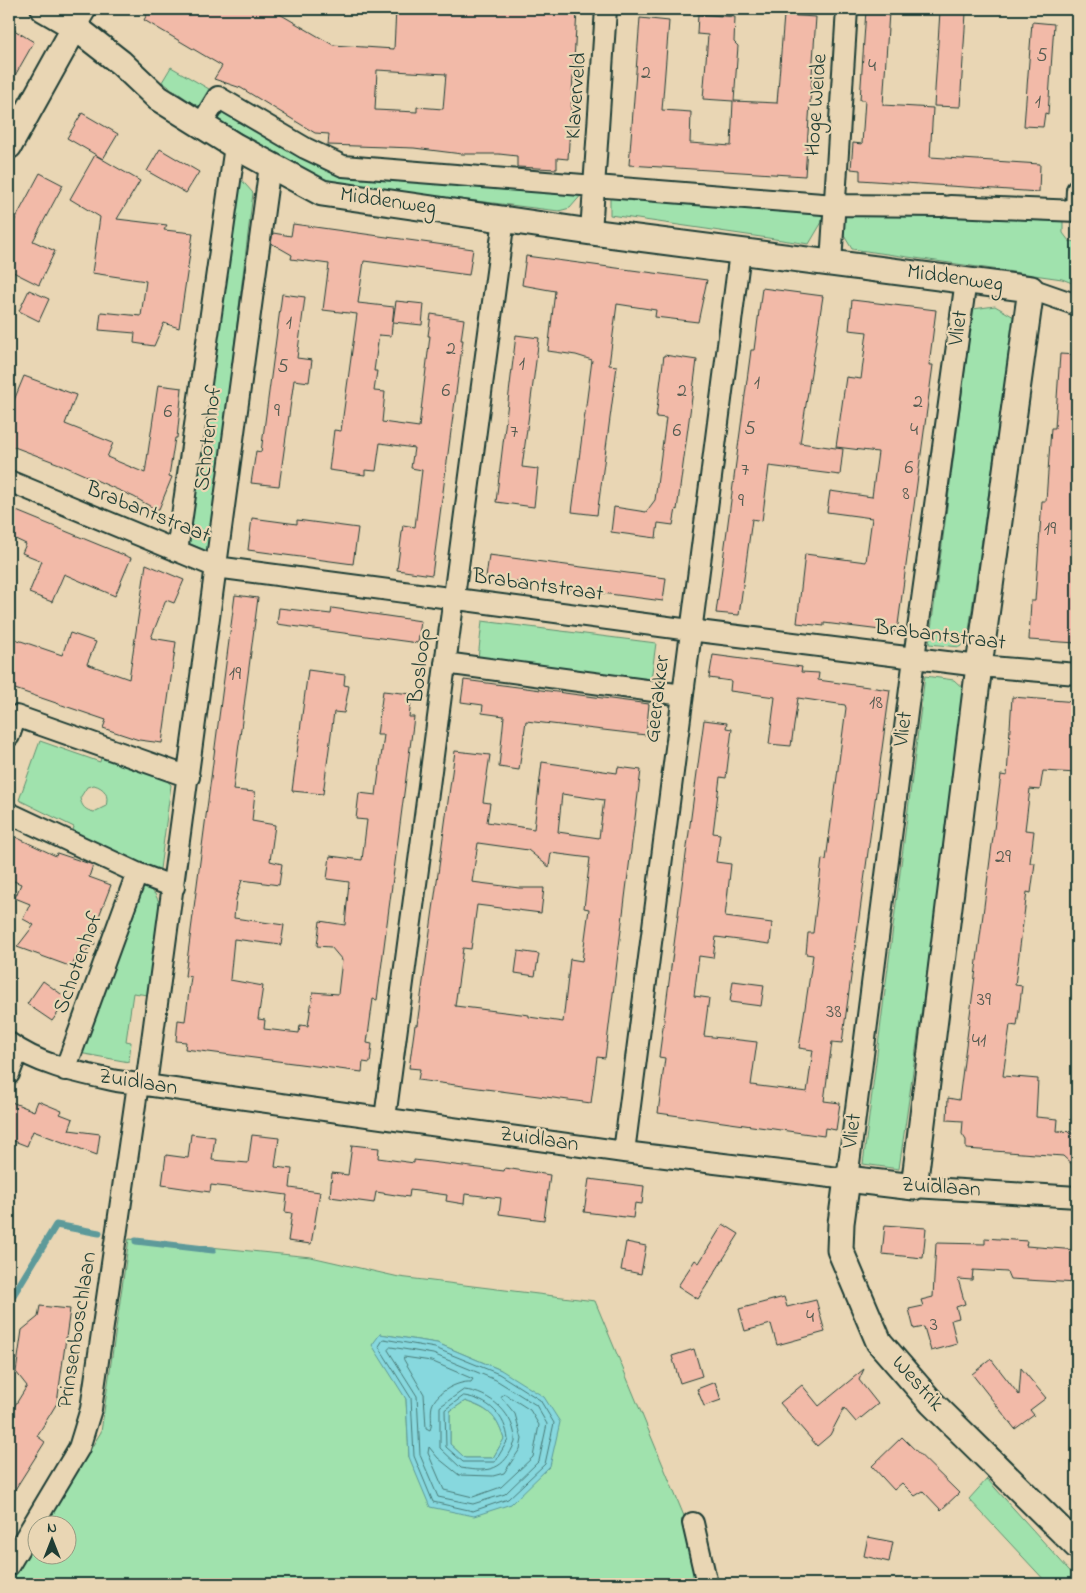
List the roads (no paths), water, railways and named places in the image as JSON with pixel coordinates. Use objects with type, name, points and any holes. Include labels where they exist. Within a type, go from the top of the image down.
[{"type":"street","name":"Middenweg","points":[[44,9],[80,18],[121,64],[158,98],[235,146],[322,193],[591,232],[1031,289],[1077,305]]},
{"type":"street","name":"Klaverveld","points":[[594,187],[606,9]]},
{"type":"street","name":"Hoge Weide","points":[[835,205],[847,9]]},
{"type":"street","points":[[9,146],[80,18]]},
{"type":"street","name":"Middenweg","points":[[201,125],[219,91],[305,148],[343,166],[835,205],[1077,204]]},
{"type":"street","name":"Schotenhof","points":[[177,551],[235,146]]},
{"type":"street","name":"Schotenhof","points":[[142,1084],[174,887],[270,165]]},
{"type":"street","points":[[591,232],[594,187]]},
{"type":"street","points":[[831,263],[835,205]]},
{"type":"street","name":"Bosloop","points":[[385,1118],[504,219]]},
{"type":"street","name":"Geerakker","points":[[624,1152],[740,252]]},
{"type":"street","name":"Vliet","points":[[847,1179],[914,658],[966,280]]},
{"type":"street","points":[[914,1187],[979,666],[1031,289]]},
{"type":"street","name":"Brabantstraat","points":[[9,481],[216,567],[914,658],[979,666],[1077,674]]},
{"type":"street","points":[[445,663],[683,695]]},
{"type":"street","points":[[9,736],[16,716],[189,777]]},
{"type":"street","points":[[9,814],[137,873],[174,887]]},
{"type":"street","name":"Schotenhof","points":[[65,1070],[137,873]]},
{"type":"street","points":[[9,1074],[14,1046]]},
{"type":"street","name":"Zuidlaan","points":[[14,1046],[65,1070],[142,1084],[624,1152],[914,1187],[1077,1198]]},
{"type":"street","name":"Prinsenboschlaan","points":[[9,1565],[79,1448],[91,1409],[142,1084]]},
{"type":"street","name":"Westrik","points":[[847,1179],[841,1223],[840,1250],[879,1342],[932,1403],[1077,1546]]},
{"type":"street","points":[[693,1523],[707,1584]]},
{"type":"water","points":[[380,1334],[437,1343],[501,1370],[544,1397],[560,1422],[550,1466],[511,1504],[474,1516],[430,1507],[409,1457],[406,1399],[372,1345]],"holes":[[[465,1401],[486,1410],[498,1424],[504,1439],[493,1458],[465,1458],[450,1444],[450,1411]]]},
{"type":"waterway","points":[[9,1302],[56,1225],[99,1233]]},
{"type":"waterway","points":[[136,1241],[213,1250]]}]
